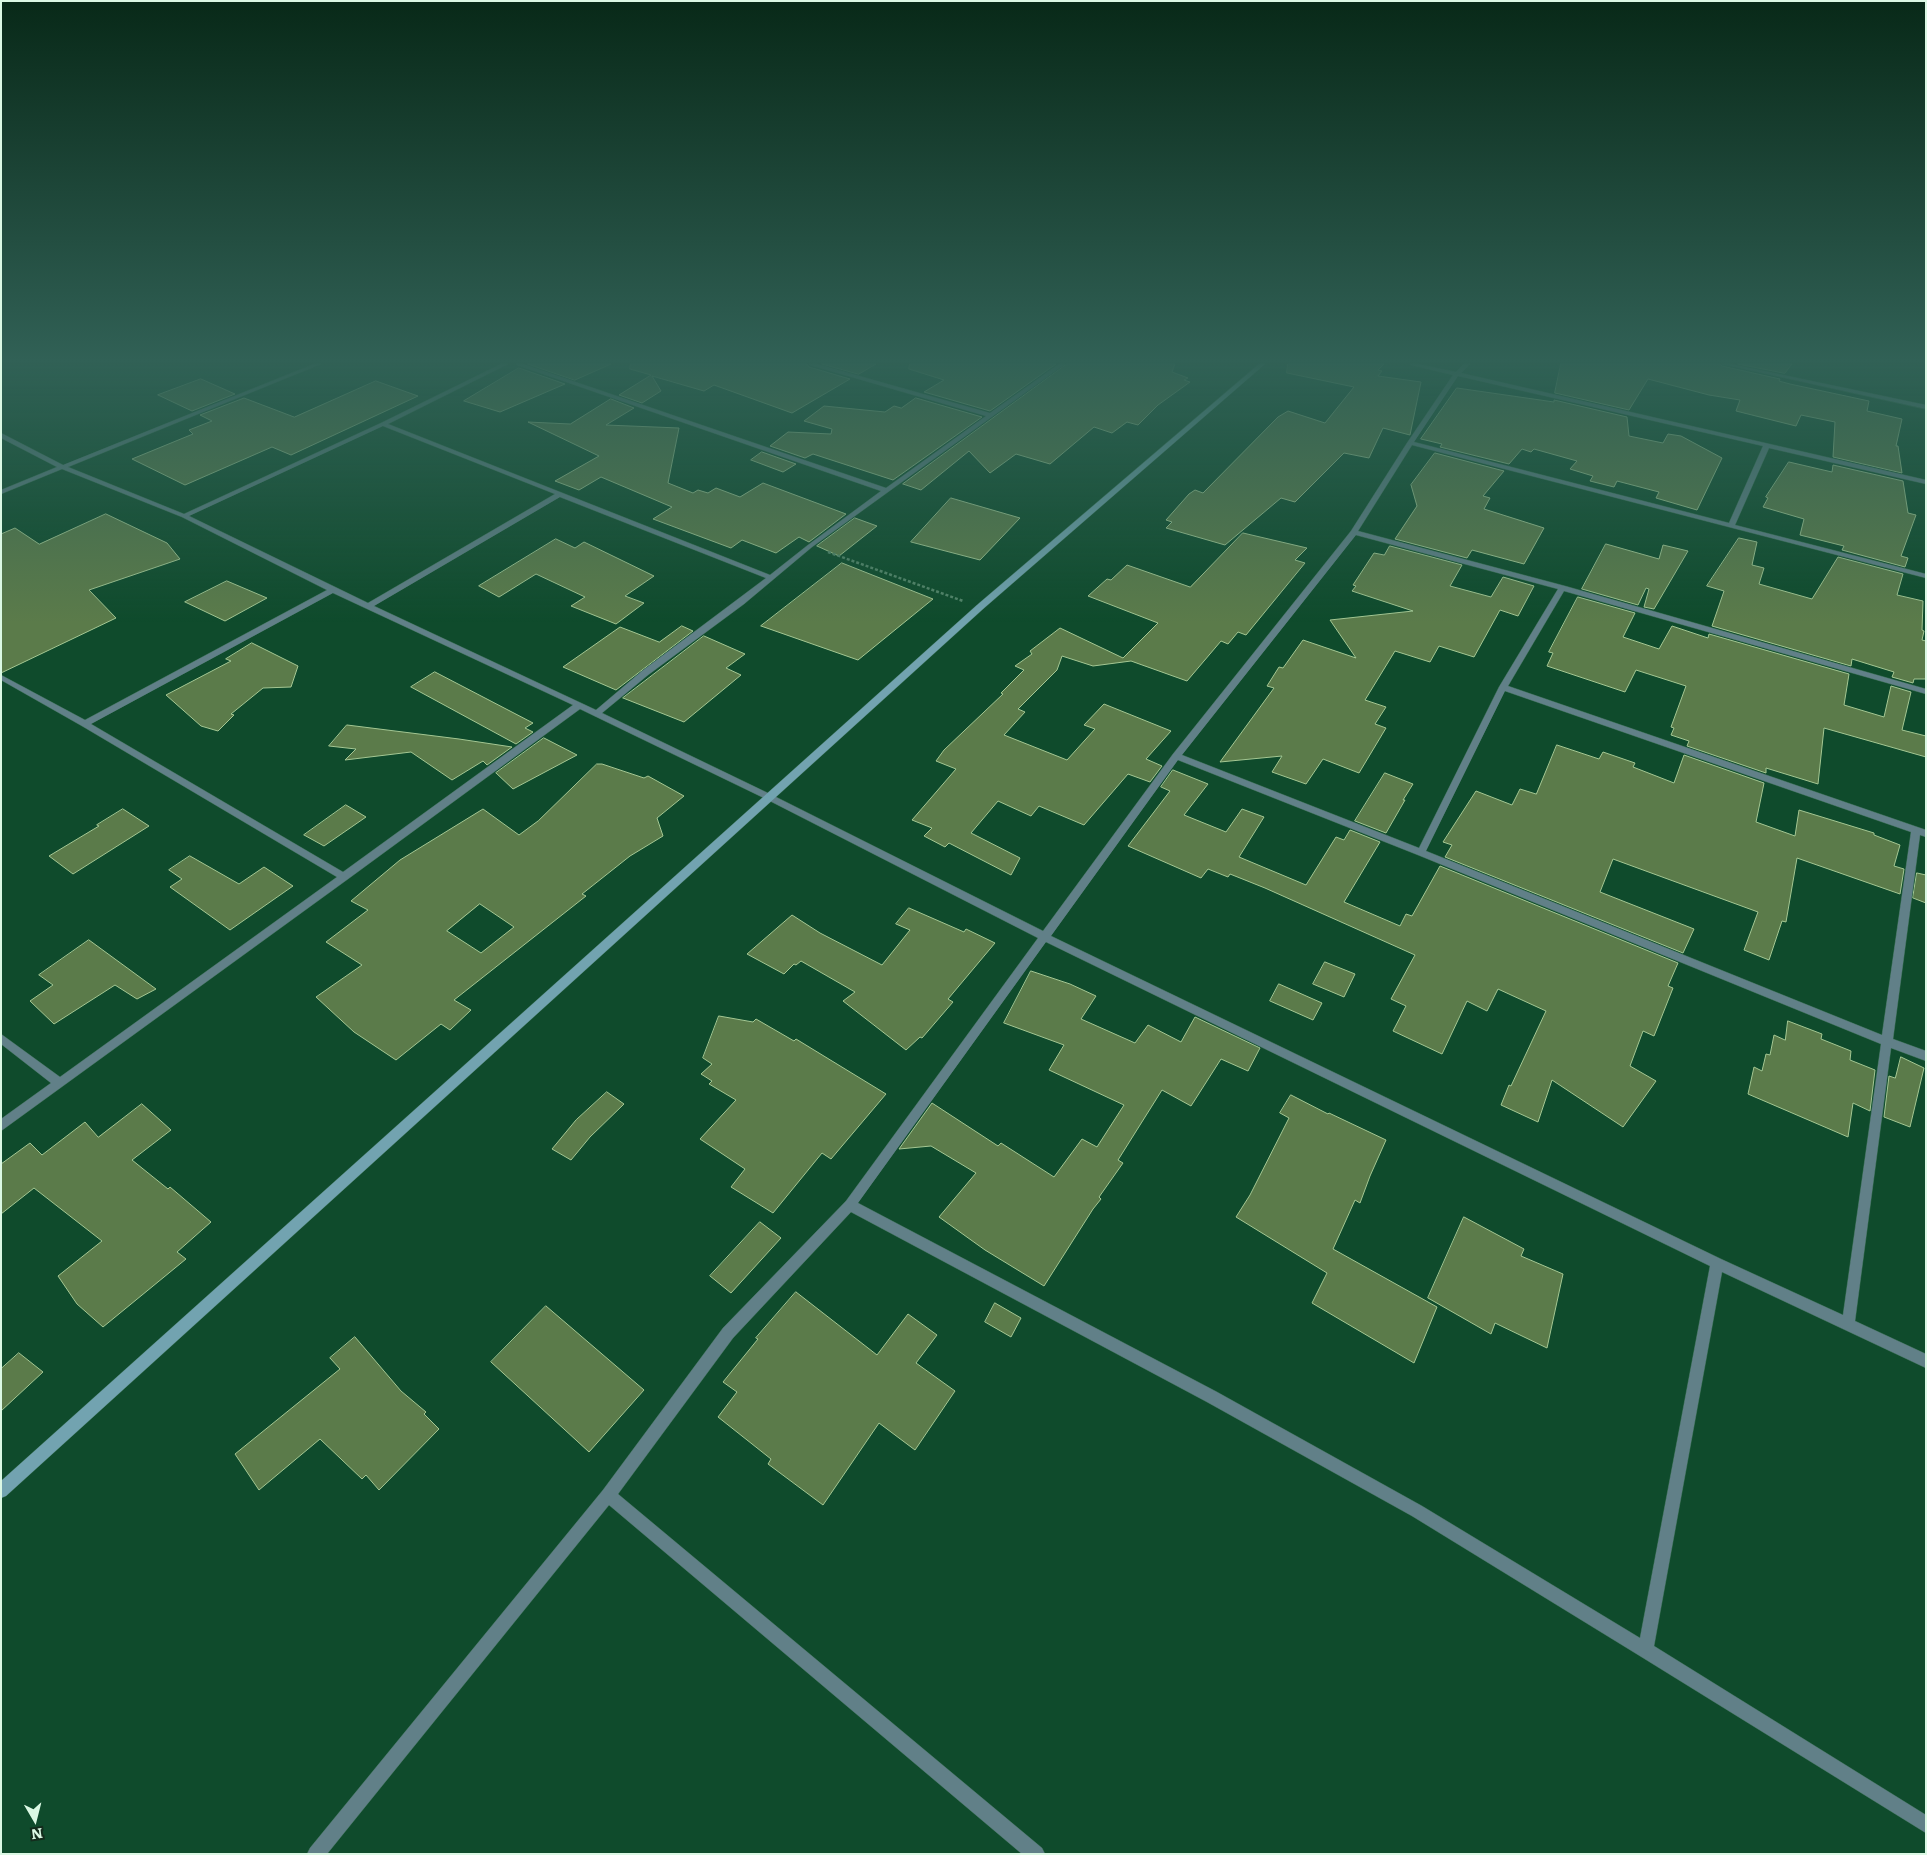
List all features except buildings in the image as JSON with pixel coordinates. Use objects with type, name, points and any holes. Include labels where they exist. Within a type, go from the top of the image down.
[{"type":"street","points":[[31,451],[62,467],[184,516],[333,590],[769,796],[1043,936],[1717,1263],[1926,1361]]},
{"type":"street","points":[[1,492],[103,451]]},
{"type":"street","points":[[184,516],[325,451]]},
{"type":"street","points":[[450,451],[771,578]]},
{"type":"street","points":[[772,451],[886,491]]},
{"type":"street","points":[[596,714],[645,673],[771,578],[810,546],[941,451]]},
{"type":"street","points":[[1,1491],[769,796],[980,607],[1162,451]]},
{"type":"street","points":[[316,1854],[608,1494],[728,1333],[850,1205],[1043,936],[1176,756],[1354,532],[1405,451]]},
{"type":"street","points":[[1439,451],[1926,576]]},
{"type":"street","points":[[1731,526],[1765,451]]},
{"type":"street","points":[[1792,451],[1926,482]]},
{"type":"street","points":[[369,606],[560,494]]},
{"type":"street","points":[[1354,532],[1562,588],[1926,692]]},
{"type":"street","points":[[1421,852],[1503,687],[1562,588]]},
{"type":"street","points":[[85,724],[333,590]]},
{"type":"street","points":[[1,677],[85,724],[345,877]]},
{"type":"street","points":[[1503,687],[1921,832],[1887,1042],[1848,1324]]},
{"type":"street","points":[[1,1126],[579,705]]},
{"type":"street","points":[[1176,756],[1421,852],[1887,1042],[1926,1056]]},
{"type":"street","points":[[1,1038],[60,1084]]},
{"type":"street","points":[[850,1205],[1212,1397],[1409,1506],[1646,1650],[1926,1825]]},
{"type":"street","points":[[1646,1650],[1717,1263]]},
{"type":"street","points":[[608,1494],[1036,1854]]},
{"type":"path","points":[[810,546],[980,607]]}]
